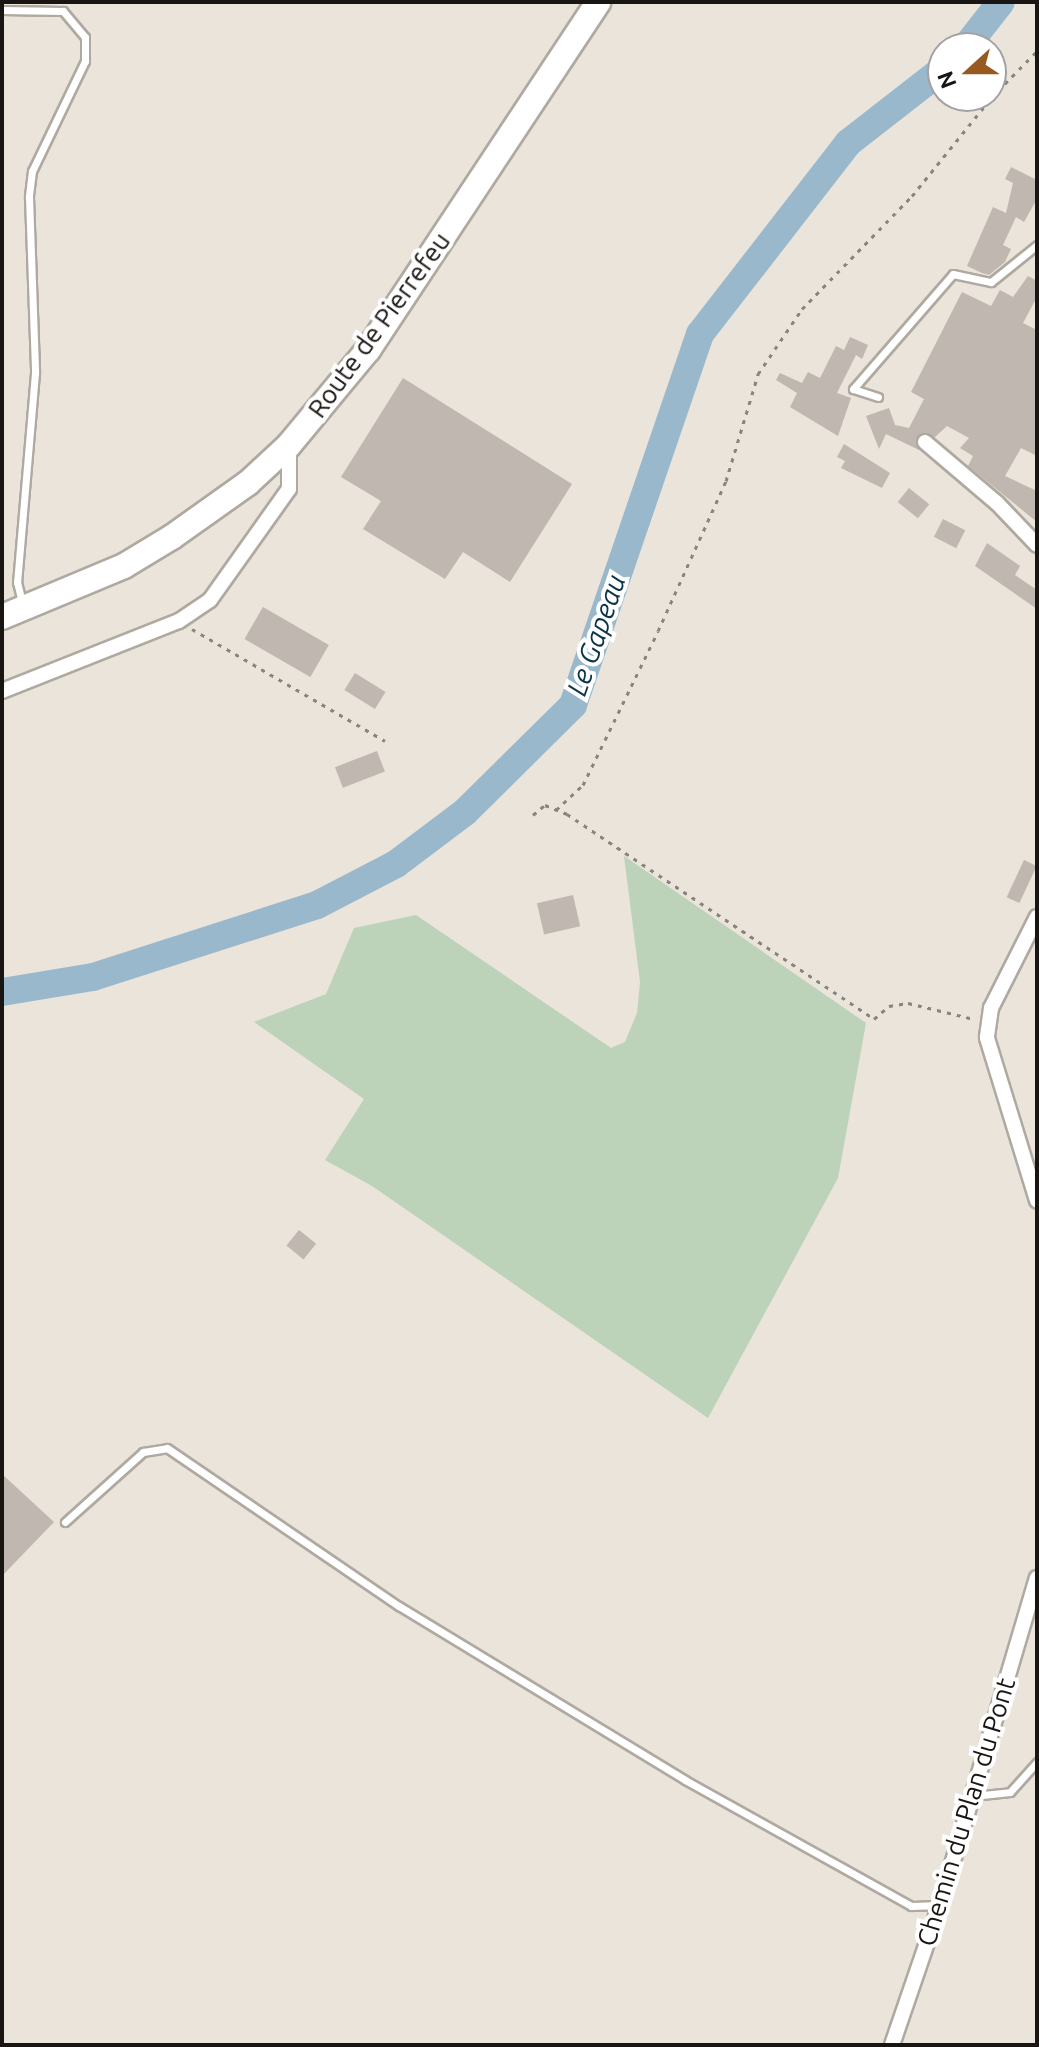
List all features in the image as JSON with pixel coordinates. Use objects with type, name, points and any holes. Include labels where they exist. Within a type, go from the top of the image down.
[{"type":"main road","name":"Route de Pierrefeu","points":[[13,612],[124,566],[172,537],[248,483],[289,445],[368,350],[598,2]]},
{"type":"street","points":[[925,442],[997,503],[1037,545]]},
{"type":"street","points":[[2,691],[179,621],[210,600],[289,489],[289,445]]},
{"type":"street","points":[[1037,917],[989,1022],[994,1075],[1037,1201]]},
{"type":"street","name":"Chemin du Plan du Pont","points":[[892,2045],[940,1905],[1037,1578]]},
{"type":"lane","points":[[2,10],[63,11],[85,37],[85,61],[32,171],[29,197],[35,373],[13,612]]},
{"type":"lane","points":[[878,397],[853,389],[953,274],[991,282],[1037,245]]},
{"type":"lane","points":[[65,1522],[143,1452],[167,1448],[399,1606],[685,1780],[911,1906],[940,1905]]},
{"type":"lane","points":[[973,1796],[1010,1792],[1037,1762]]},
{"type":"path","points":[[556,810],[583,785],[658,631],[726,481],[758,374],[802,309],[912,196],[991,98],[1037,51]]},
{"type":"path","points":[[179,621],[385,741]]},
{"type":"path","points":[[533,815],[545,805],[556,810],[874,1019],[889,1006],[908,1003],[989,1022]]},
{"type":"green space","points":[[624,856],[866,1023],[838,1178],[708,1418],[372,1186],[325,1160],[364,1099],[254,1022],[326,994],[354,928],[416,915],[611,1048],[625,1042],[637,1013],[640,982]]},
{"type":"building","points":[[1011,167],[1037,180],[1037,199],[1024,222],[1016,217],[1003,245],[1011,249],[1005,262],[989,275],[967,266],[993,207],[1006,213],[1013,183],[1005,179]]},
{"type":"building","points":[[1028,276],[1037,281],[1037,297],[1023,323],[1037,330],[1037,456],[1021,448],[1005,476],[1037,491],[1037,522],[968,466],[973,456],[960,448],[969,438],[947,426],[935,437],[918,435],[919,450],[886,434],[879,449],[866,416],[889,408],[895,425],[909,428],[924,399],[911,392],[962,292],[991,306],[1000,290],[1013,297]]},
{"type":"building","points":[[850,337],[868,345],[862,359],[856,355],[837,393],[851,398],[838,436],[790,407],[797,393],[776,380],[780,373],[802,383],[808,372],[820,378],[836,346],[844,350]]},
{"type":"building","points":[[403,378],[572,484],[510,582],[463,552],[445,579],[363,529],[381,501],[341,477]]},
{"type":"building","points":[[844,444],[890,473],[882,488],[841,468],[845,461],[837,457]]},
{"type":"building","points":[[909,488],[929,504],[918,518],[898,502]]},
{"type":"building","points":[[943,519],[965,530],[956,548],[934,537]]},
{"type":"building","points":[[987,543],[1020,566],[1015,575],[1037,590],[1037,609],[975,566]]},
{"type":"building","points":[[263,607],[329,645],[310,677],[244,639]]},
{"type":"building","points":[[355,673],[386,692],[375,709],[344,690]]},
{"type":"building","points":[[377,751],[385,772],[343,788],[335,767]]},
{"type":"building","points":[[1024,860],[1037,866],[1019,903],[1007,897]]},
{"type":"building","points":[[573,895],[580,926],[544,935],[537,903]]},
{"type":"building","points":[[299,1230],[316,1244],[304,1259],[286,1246]]},
{"type":"building","points":[[2,1474],[54,1522],[2,1576]]},
{"type":"waterway","name":"Le Gapeau","points":[[978,32],[1001,2]]},
{"type":"waterway","name":"Le Gapeau","points":[[2,992],[93,977],[317,905],[396,864],[465,812],[573,705],[700,334],[848,143],[927,81]]}]
